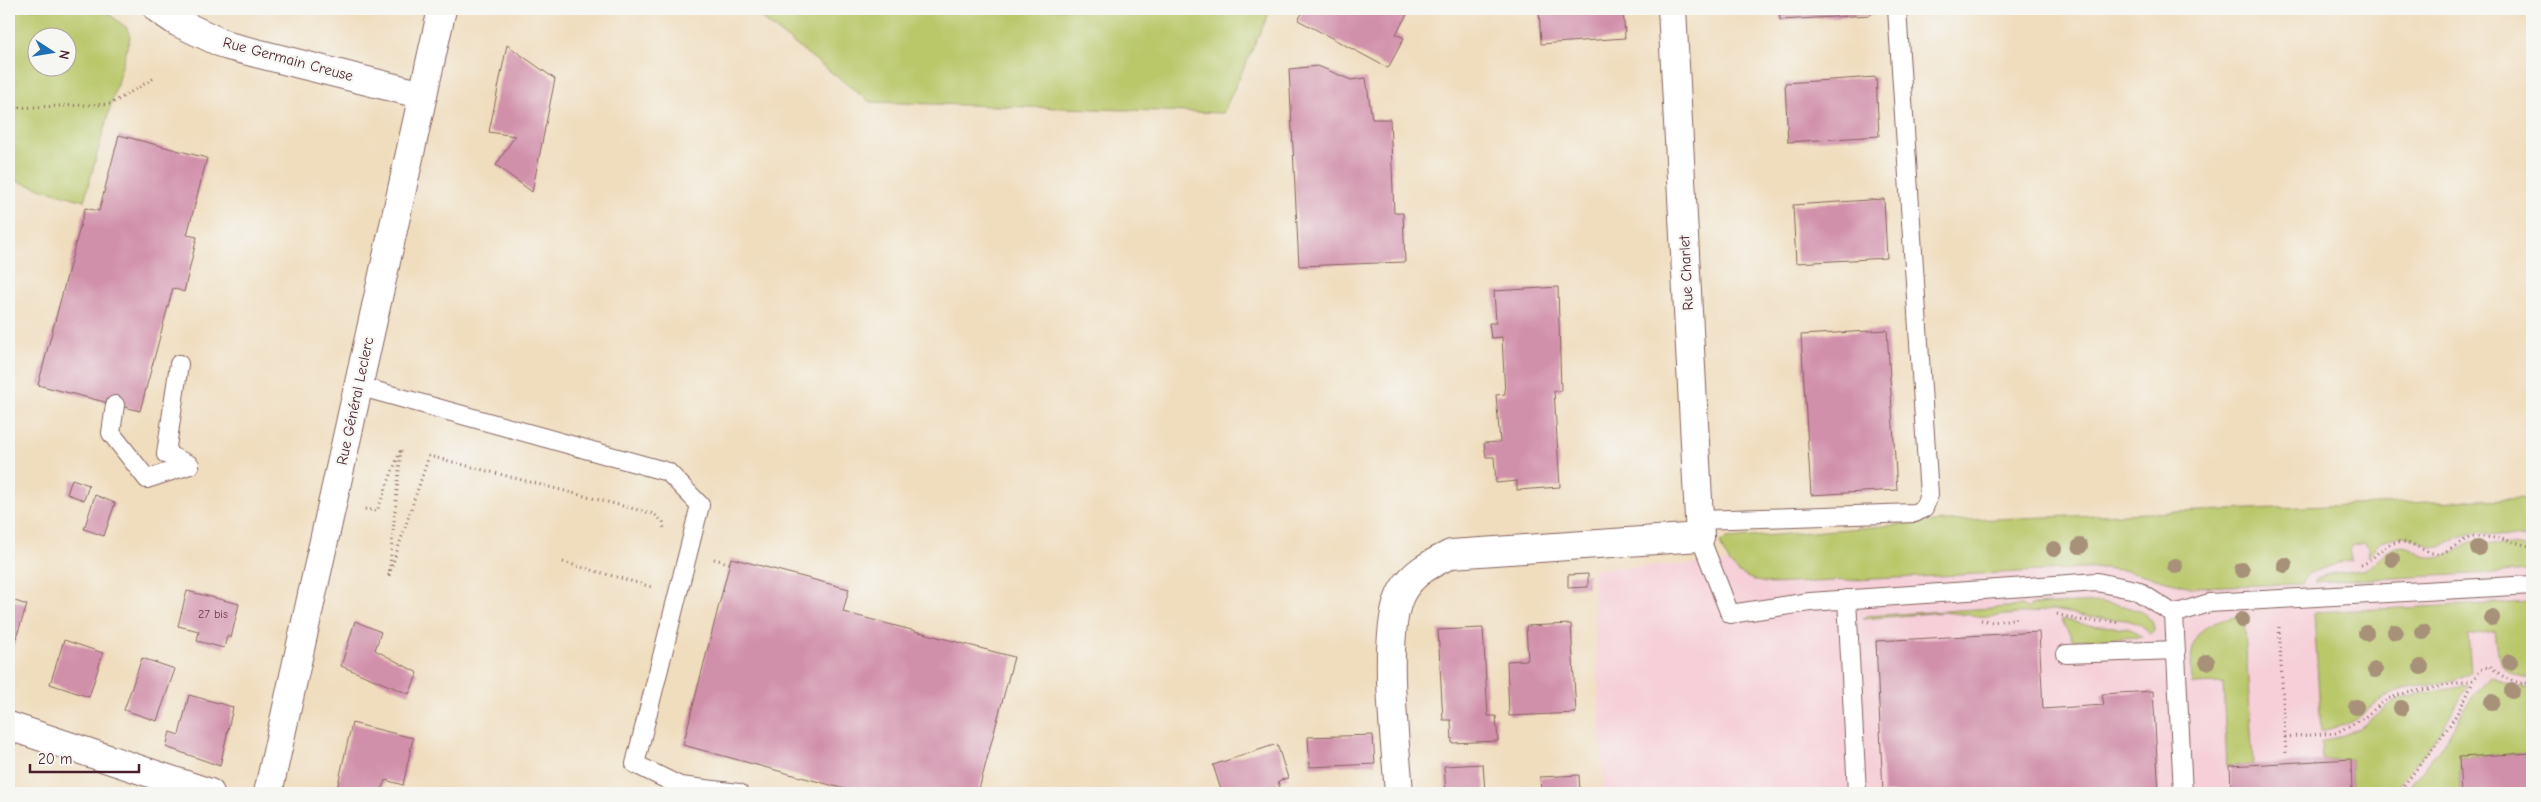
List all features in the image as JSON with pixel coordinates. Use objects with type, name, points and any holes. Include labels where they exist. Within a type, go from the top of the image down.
[{"type":"street","name":"Rue Germain Creuse","points":[[158,9],[177,22],[228,46],[423,95]]},
{"type":"street","name":"Rue Général Leclerc","points":[[268,793],[442,9]]},
{"type":"street","name":"Rue Charlet","points":[[1672,9],[1699,529]]},
{"type":"street","points":[[1399,793],[1391,666],[1392,628],[1402,591],[1418,570],[1451,554],[1699,529]]},
{"type":"street","points":[[9,726],[210,793]]},
{"type":"lane","points":[[1897,9],[1929,496],[1924,508],[1915,513],[1699,529],[1730,614],[1810,602],[2097,582],[2136,590],[2174,614]]},
{"type":"lane","points":[[115,405],[111,433],[148,479],[190,465],[166,454],[180,364]]},
{"type":"lane","points":[[358,386],[668,472],[700,506],[635,764],[687,789],[739,793]]},
{"type":"lane","points":[[2174,614],[2209,602],[2532,585]]},
{"type":"lane","points":[[1847,599],[1857,793]]},
{"type":"lane","points":[[2174,614],[2183,793]]},
{"type":"lane","points":[[2066,654],[2175,650]]},
{"type":"path","points":[[9,108],[111,104],[154,78]]},
{"type":"path","points":[[332,505],[377,511],[401,449],[389,575],[429,456],[654,514],[663,522],[665,532]]},
{"type":"path","points":[[2354,565],[2364,564],[2380,550],[2393,543],[2410,542],[2433,553],[2447,550],[2460,541],[2475,537],[2532,547]]},
{"type":"path","points":[[563,562],[653,587],[656,579]]},
{"type":"path","points":[[2277,599],[2286,754]]},
{"type":"path","points":[[2052,614],[2078,620],[2119,622],[2134,626],[2150,640],[2152,652]]},
{"type":"path","points":[[1978,620],[1993,622],[2022,617]]},
{"type":"path","points":[[2398,793],[2447,731],[2467,699],[2480,670],[2490,666],[2510,680],[2526,684],[2532,682]]},
{"type":"path","points":[[2285,737],[2336,733],[2352,726],[2394,696],[2474,680]]},
{"type":"shaded area","points":[[2532,498],[2532,793],[1604,793],[1592,569],[1735,562],[1945,521]]},
{"type":"green space","points":[[9,9],[103,9],[127,28],[130,37],[84,201],[9,179]]},
{"type":"green space","points":[[749,9],[1271,9],[1223,113],[870,102]]},
{"type":"green space","points":[[2532,498],[2532,540],[2478,532],[2458,537],[2441,547],[2432,547],[2404,535],[2382,541],[2367,556],[2368,548],[2364,543],[2351,546],[2349,551],[2352,561],[2338,563],[2307,574],[2302,584],[2190,587],[2128,571],[2104,568],[1771,584],[1752,579],[1738,572],[1728,560],[1720,542],[1727,539],[1945,521]]},
{"type":"green space","points":[[2471,542],[2532,549],[2532,571],[2314,582],[2332,573],[2365,569],[2396,547],[2407,547],[2426,556],[2436,558],[2450,554]]},
{"type":"green space","points":[[2101,602],[2125,606],[2141,612],[2148,617],[2154,630],[2150,634],[2139,624],[2127,620],[2090,617],[2053,610],[1988,617],[1943,612],[1863,619],[1866,616],[2023,606],[2028,609],[2031,605]]},
{"type":"green space","points":[[2532,602],[2532,678],[2512,675],[2506,671],[2499,658],[2495,631],[2468,635],[2471,672],[2464,677],[2448,682],[2397,691],[2379,701],[2358,718],[2340,726],[2321,731],[2314,612]]},
{"type":"green space","points":[[2244,615],[2253,765],[2227,766],[2223,683],[2192,684],[2192,654],[2198,635],[2205,628],[2214,623]]},
{"type":"green space","points":[[2061,619],[2087,625],[2128,628],[2142,637],[2073,640]]},
{"type":"green space","points":[[2492,676],[2515,688],[2532,688],[2532,753],[2459,757],[2461,793],[2404,793],[2446,740],[2471,697]]},
{"type":"green space","points":[[2467,686],[2441,732],[2391,793],[2352,793],[2351,759],[2322,760],[2321,742],[2360,728],[2393,702],[2407,696]]},
{"type":"building","points":[[1305,9],[1410,9],[1396,34],[1404,38],[1388,68],[1298,20]]},
{"type":"building","points":[[1539,9],[1623,9],[1625,38],[1541,44]]},
{"type":"building","points":[[1779,9],[1871,9],[1871,15],[1780,20]]},
{"type":"building","points":[[507,45],[555,79],[532,192],[496,165],[515,136],[489,132]]},
{"type":"building","points":[[1318,66],[1351,80],[1366,78],[1372,119],[1390,119],[1394,213],[1403,213],[1405,262],[1299,266],[1289,69]]},
{"type":"building","points":[[1876,77],[1879,136],[1788,142],[1785,83]]},
{"type":"building","points":[[119,135],[207,158],[187,235],[197,237],[184,292],[173,288],[140,411],[38,385],[85,208],[99,211]]},
{"type":"building","points":[[1884,199],[1887,258],[1796,263],[1793,205]]},
{"type":"building","points":[[1558,287],[1561,391],[1554,391],[1560,487],[1517,490],[1517,481],[1496,483],[1494,457],[1486,457],[1484,443],[1500,442],[1496,395],[1505,394],[1502,337],[1491,338],[1489,323],[1496,323],[1494,291]]},
{"type":"building","points":[[1887,330],[1897,490],[1811,495],[1801,335]]},
{"type":"building","points":[[72,479],[89,485],[84,500],[67,494]]},
{"type":"building","points":[[95,495],[115,503],[104,536],[84,529]]},
{"type":"building","points":[[731,558],[849,589],[843,612],[1014,657],[978,793],[860,793],[683,745]]},
{"type":"building","points":[[1588,574],[1588,587],[1568,588],[1568,575]]},
{"type":"building","points":[[187,591],[239,604],[231,638],[227,636],[224,648],[197,641],[199,631],[178,626]]},
{"type":"building","points":[[9,599],[27,605],[10,656],[9,655]]},
{"type":"building","points":[[355,621],[381,632],[375,650],[418,673],[409,694],[341,666]]},
{"type":"building","points":[[1571,624],[1576,713],[1509,716],[1507,661],[1528,660],[1526,626]]},
{"type":"building","points":[[1483,628],[1488,716],[1496,716],[1498,741],[1452,743],[1451,720],[1443,720],[1438,630]]},
{"type":"building","points":[[2039,632],[2043,709],[2104,705],[2102,694],[2153,691],[2159,793],[1883,793],[1876,641]]},
{"type":"building","points":[[64,640],[103,653],[89,697],[50,684]]},
{"type":"building","points":[[142,658],[175,669],[157,721],[124,710]]},
{"type":"building","points":[[189,695],[233,707],[220,766],[166,747],[170,732],[179,735]]},
{"type":"building","points":[[352,723],[413,738],[403,785],[385,780],[381,793],[336,793]]},
{"type":"building","points":[[1373,735],[1375,764],[1310,767],[1308,737]]},
{"type":"building","points":[[1277,744],[1288,778],[1278,781],[1281,793],[1222,793],[1213,765]]},
{"type":"building","points":[[2532,753],[2532,793],[2461,793],[2459,757]]},
{"type":"building","points":[[2351,759],[2352,793],[2231,793],[2230,766]]},
{"type":"building","points":[[1483,764],[1485,793],[1446,793],[1444,766]]},
{"type":"building","points":[[1579,775],[1580,793],[1541,793],[1540,777]]}]
